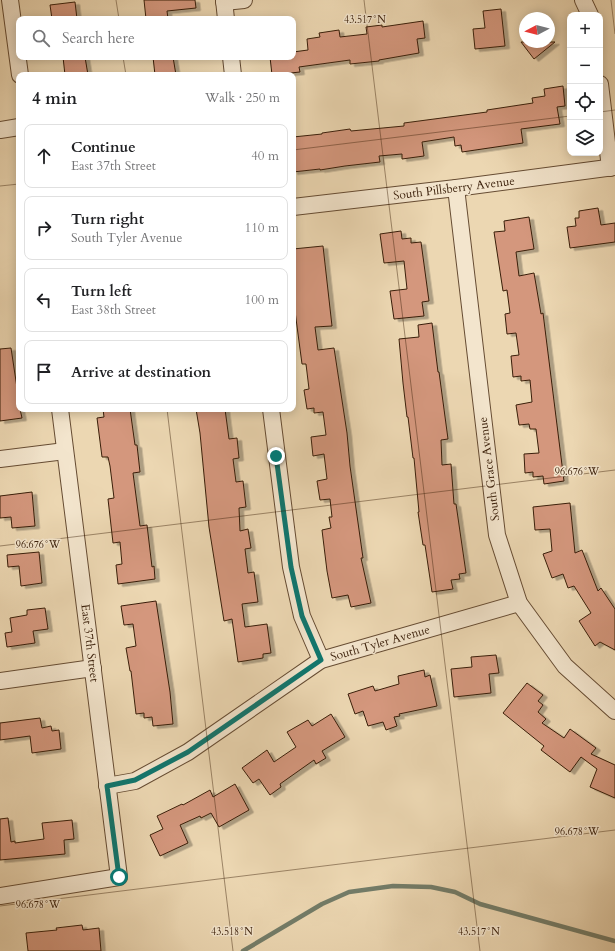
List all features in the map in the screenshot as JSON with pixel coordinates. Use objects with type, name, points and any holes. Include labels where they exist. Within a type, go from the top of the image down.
[{"type":"street","points":[[10,0],[16,45]]},
{"type":"street","points":[[226,16],[224,1],[244,0]]},
{"type":"street","points":[[583,0],[589,12]]},
{"type":"street","points":[[18,60],[20,72]]},
{"type":"street","points":[[230,60],[232,72]]},
{"type":"street","points":[[603,103],[613,168]]},
{"type":"street","points":[[0,130],[16,127]]},
{"type":"street","name":"South Pillsberry Avenue","points":[[296,207],[613,168]]},
{"type":"street","name":"South Grace Avenue","points":[[456,188],[497,535],[519,603],[565,666],[615,711]]},
{"type":"street","name":"East 37th Street","points":[[0,896],[119,877],[60,412]]},
{"type":"street","points":[[271,412],[291,567],[302,616],[321,660]]},
{"type":"street","points":[[0,458],[65,451]]},
{"type":"street","name":"South Tyler Avenue","points":[[107,786],[135,780],[188,752],[321,660],[519,603]]},
{"type":"street","points":[[0,681],[93,668]]},
{"type":"building","points":[[144,0],[195,0],[196,8],[167,11],[168,16],[146,16]]},
{"type":"building","points":[[75,2],[77,16],[52,16],[50,5]]},
{"type":"building","points":[[501,9],[505,46],[475,49],[473,29],[485,28],[483,11]]},
{"type":"building","points":[[423,21],[425,38],[417,39],[419,53],[379,61],[350,64],[350,60],[299,67],[300,72],[272,72],[270,60],[296,60],[296,52],[308,50],[307,39],[320,37],[319,33],[339,30],[340,37],[367,34],[366,27],[382,25],[382,27]]},
{"type":"building","points":[[526,48],[548,48],[534,59]]},
{"type":"building","points":[[63,60],[86,60],[88,72],[65,72]]},
{"type":"building","points":[[153,60],[174,60],[176,72],[155,72]]},
{"type":"building","points":[[563,86],[565,106],[557,107],[560,124],[521,129],[523,143],[462,152],[461,145],[455,146],[454,137],[422,142],[424,156],[402,159],[402,154],[379,156],[380,162],[296,172],[296,137],[350,129],[351,131],[404,126],[404,123],[487,112],[487,110],[533,103],[532,98],[545,96],[544,89]]},
{"type":"building","points":[[598,208],[601,225],[615,223],[615,242],[570,248],[567,227],[576,226],[575,218],[579,218],[579,211]]},
{"type":"building","points":[[529,217],[534,249],[516,252],[519,276],[534,273],[541,314],[543,313],[564,481],[544,484],[543,476],[533,477],[533,472],[525,473],[524,454],[539,453],[536,429],[530,429],[529,424],[519,425],[516,405],[532,402],[530,380],[521,381],[521,376],[513,377],[511,356],[519,355],[516,333],[507,334],[505,314],[510,313],[507,290],[503,291],[494,232],[505,231],[504,221]]},
{"type":"building","points":[[401,231],[402,239],[411,238],[411,243],[421,242],[429,301],[422,302],[424,316],[394,319],[390,291],[407,289],[404,261],[384,263],[380,234]]},
{"type":"building","points":[[323,246],[332,326],[315,327],[318,350],[334,348],[347,433],[350,466],[363,558],[361,558],[371,603],[351,607],[348,595],[332,598],[327,571],[322,530],[331,528],[329,517],[332,517],[330,499],[320,500],[317,481],[327,479],[324,454],[313,456],[311,437],[326,435],[323,412],[314,413],[314,408],[307,409],[304,390],[309,389],[306,364],[302,364],[296,319],[296,249]]},
{"type":"building","points":[[432,323],[448,439],[441,440],[442,465],[451,464],[454,504],[456,504],[466,573],[459,574],[460,579],[451,580],[453,589],[432,592],[425,545],[423,545],[418,512],[414,458],[407,417],[399,339],[419,337],[418,325]]},
{"type":"building","points":[[11,348],[16,381],[16,412],[21,412],[22,418],[0,421],[0,349]]},
{"type":"building","points":[[103,412],[130,412],[135,445],[137,445],[140,472],[133,473],[140,526],[147,525],[152,567],[154,566],[155,579],[118,584],[116,565],[122,564],[120,542],[113,543],[108,499],[114,498],[110,466],[108,457],[102,457],[97,418],[104,417]]},
{"type":"building","points":[[196,412],[225,412],[229,439],[237,438],[239,458],[233,459],[236,482],[243,481],[246,507],[239,508],[240,531],[248,529],[251,548],[245,549],[248,573],[254,572],[258,602],[242,604],[245,627],[267,624],[271,653],[263,654],[263,658],[238,662],[232,619],[224,621],[209,527],[200,433]]},
{"type":"building","points":[[32,492],[35,526],[12,528],[11,517],[0,518],[0,496]]},
{"type":"building","points":[[570,503],[575,553],[582,550],[598,591],[601,588],[615,609],[615,650],[600,642],[595,646],[579,621],[591,613],[574,586],[568,588],[563,574],[552,578],[543,554],[552,551],[550,529],[535,530],[533,507]]},
{"type":"building","points":[[39,552],[42,583],[21,586],[19,566],[8,567],[7,555]]},
{"type":"building","points":[[156,601],[170,692],[173,724],[153,726],[152,717],[144,718],[144,713],[136,714],[131,671],[126,648],[136,646],[133,624],[124,625],[121,606]]},
{"type":"building","points":[[45,608],[48,629],[33,631],[35,643],[7,647],[5,633],[12,632],[10,618],[27,615],[27,610]]},
{"type":"building","points":[[496,655],[499,673],[489,674],[491,693],[454,697],[451,669],[472,667],[471,657]]},
{"type":"building","points":[[424,670],[425,677],[430,675],[437,706],[399,714],[400,716],[394,717],[397,726],[386,730],[383,722],[368,726],[363,711],[355,714],[348,694],[373,686],[375,691],[399,684],[398,676]]},
{"type":"building","points":[[527,683],[543,695],[538,701],[543,705],[538,712],[546,719],[542,723],[564,738],[570,729],[596,748],[591,754],[615,765],[615,798],[590,787],[597,769],[581,757],[570,772],[541,750],[544,746],[503,713]]},
{"type":"building","points":[[331,714],[345,737],[322,751],[326,758],[316,764],[314,760],[280,784],[281,787],[270,795],[259,779],[253,783],[242,768],[267,750],[274,762],[296,747],[287,732],[308,720],[312,726]]},
{"type":"building","points":[[40,718],[42,728],[51,726],[52,731],[59,730],[61,749],[32,753],[30,736],[0,740],[0,723]]},
{"type":"building","points":[[235,784],[249,810],[219,827],[211,813],[180,825],[188,843],[160,856],[150,835],[163,829],[157,816],[182,804],[183,805],[210,790],[213,797]]},
{"type":"building","points":[[8,818],[11,842],[15,841],[15,843],[44,839],[42,823],[72,820],[74,839],[64,840],[65,854],[0,860],[0,819]]},
{"type":"building","points":[[82,925],[83,930],[99,928],[101,951],[28,951],[26,933],[57,930],[56,928]]},
{"type":"waterway","points":[[243,951],[322,904],[349,892],[393,886],[431,887],[455,892],[480,904],[615,941]]},
{"type":"route","points":[[119,877],[107,786],[135,780],[188,752],[321,660],[302,616],[291,567],[276,456]]}]
